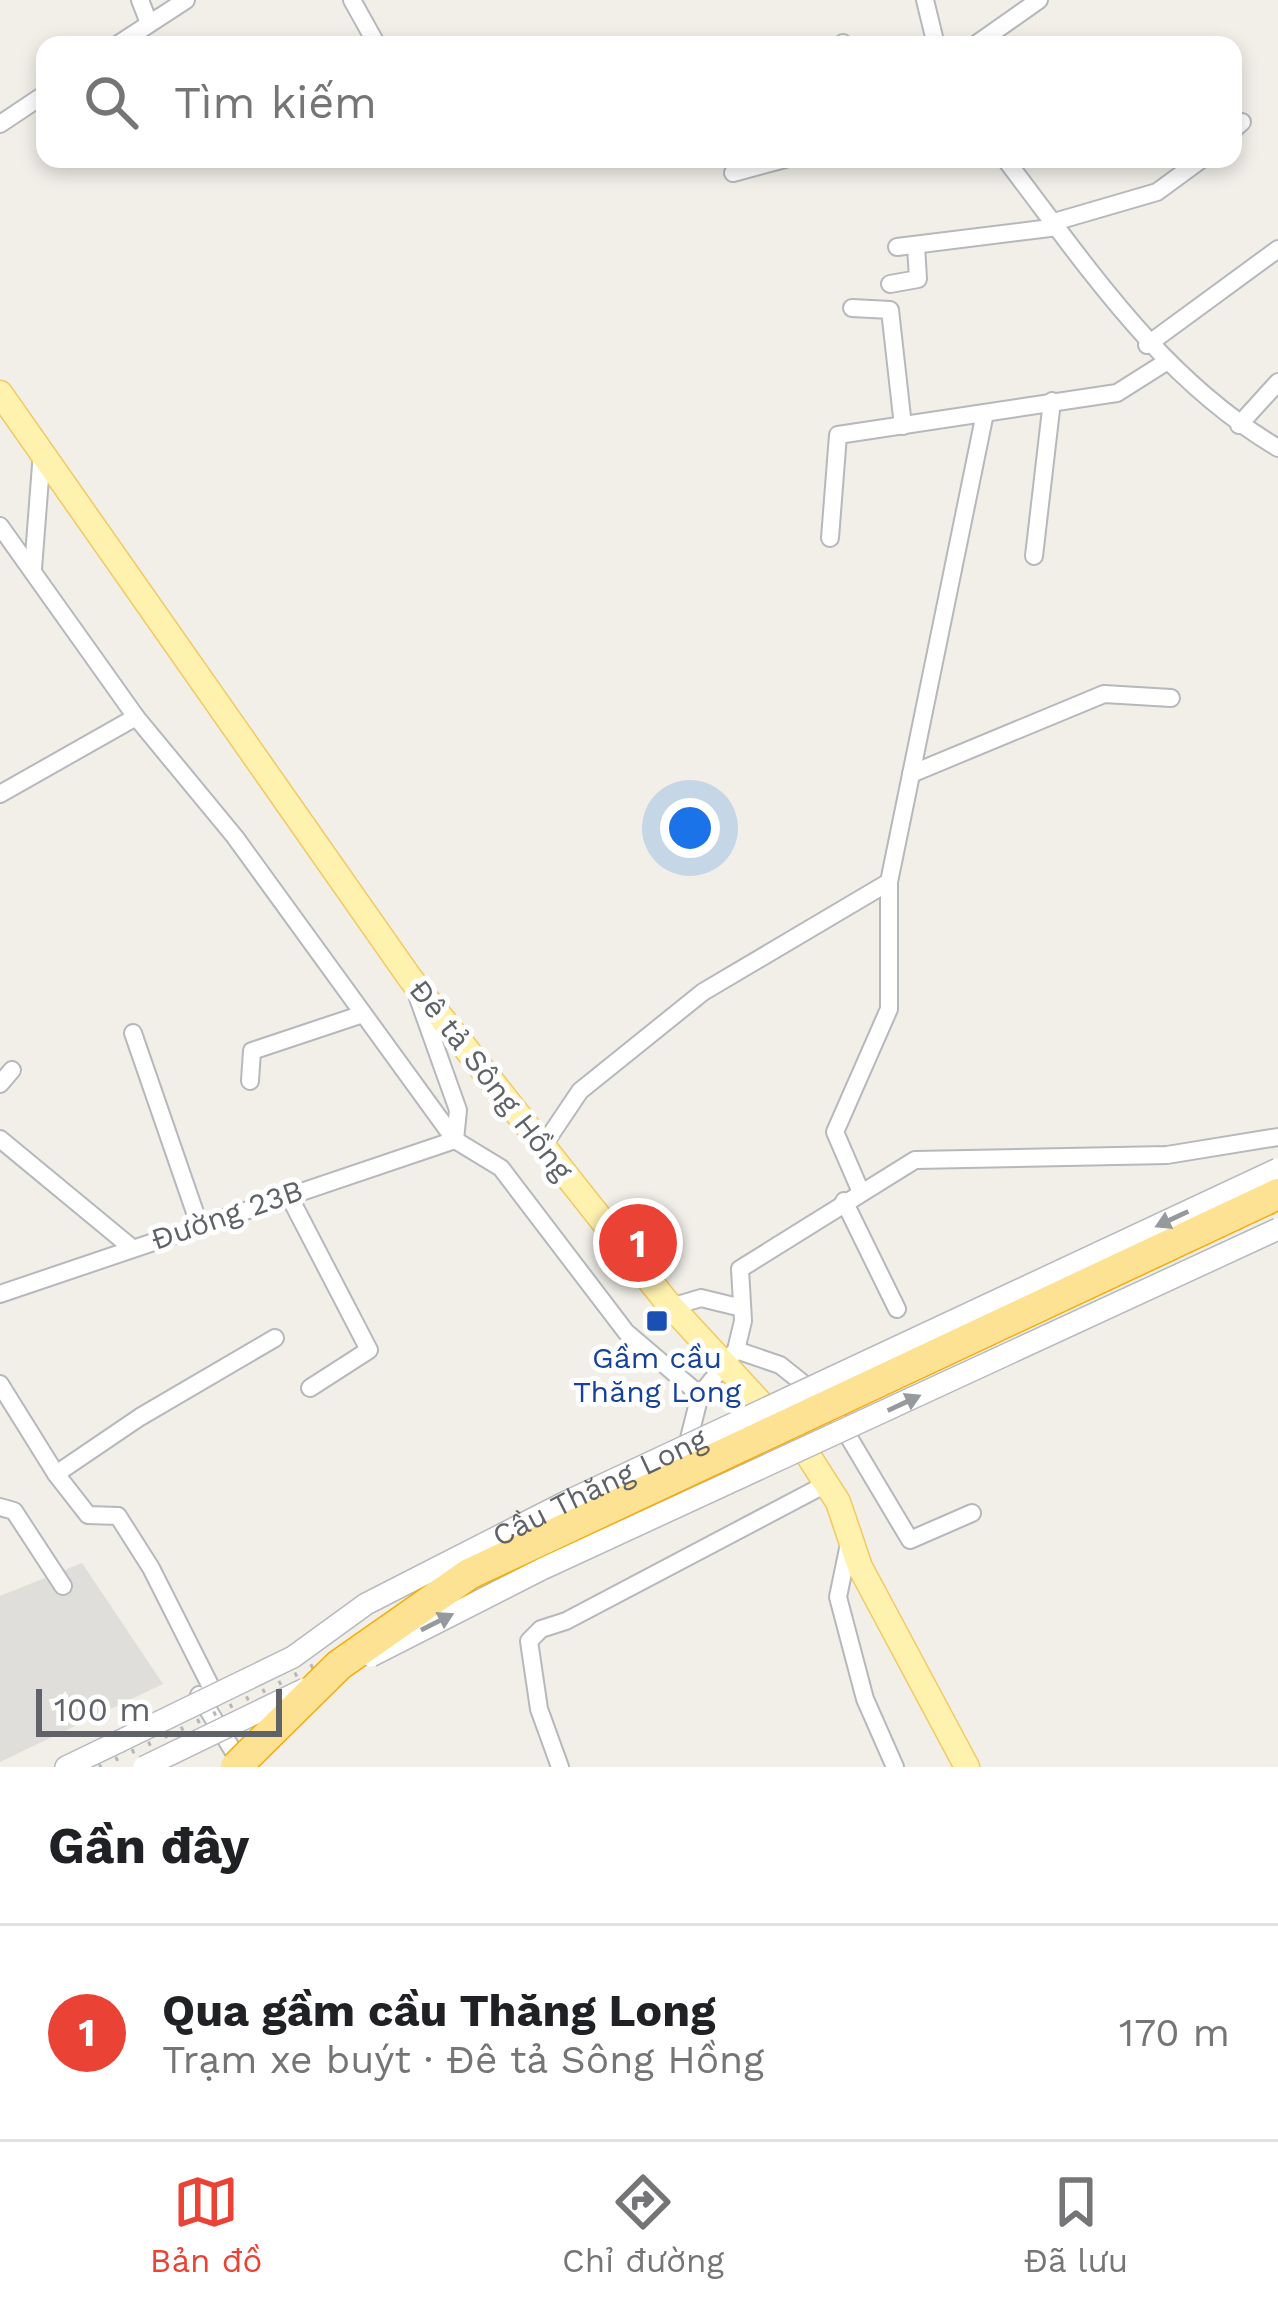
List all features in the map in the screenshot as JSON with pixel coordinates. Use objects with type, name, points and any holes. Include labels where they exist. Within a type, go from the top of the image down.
[{"type":"highway","name":"Cầu Thăng Long","points":[[240,1767],[339,1665],[470,1574],[1278,1194]]},
{"type":"main road","name":"Đê tả Sông Hồng","points":[[0,393],[410,979],[671,1307],[732,1356],[768,1411],[790,1427],[826,1484],[860,1567],[968,1767]]},
{"type":"main road","name":"Cầu Thăng Long","points":[[66,1767],[293,1657],[366,1604],[566,1502],[1278,1169]]},
{"type":"main road","name":"Cầu Thăng Long","points":[[144,1767],[542,1569],[1278,1229]]},
{"type":"street","points":[[140,0],[149,23]]},
{"type":"street","points":[[130,36],[186,0]]},
{"type":"street","points":[[352,0],[372,36]]},
{"type":"street","points":[[925,0],[934,36]]},
{"type":"street","points":[[988,36],[1039,0]]},
{"type":"street","points":[[0,124],[36,100]]},
{"type":"street","points":[[733,173],[752,168]]},
{"type":"street","points":[[1012,168],[1147,345],[1239,425],[1278,448]]},
{"type":"street","points":[[890,284],[918,280],[906,246],[1056,225],[1157,192],[1190,168]]},
{"type":"street","points":[[1147,345],[1278,249]]},
{"type":"street","points":[[852,308],[890,310],[903,426]]},
{"type":"street","points":[[830,538],[838,435],[1117,393],[1166,362]]},
{"type":"street","points":[[1239,425],[1278,382]]},
{"type":"street","points":[[1034,556],[1052,401]]},
{"type":"street","points":[[897,1309],[852,1196],[835,1132],[889,1010],[889,882],[985,413]]},
{"type":"street","points":[[33,569],[42,452]]},
{"type":"street","points":[[0,526],[136,717],[235,837],[455,1140],[501,1168],[626,1332],[700,1395]]},
{"type":"street","points":[[911,774],[1104,694],[1171,698]]},
{"type":"street","points":[[0,794],[136,717]]},
{"type":"street","points":[[543,1146],[580,1091],[703,992],[889,882]]},
{"type":"street","points":[[410,979],[458,1110],[455,1140]]},
{"type":"street","points":[[250,1081],[252,1052],[363,1014]]},
{"type":"street","points":[[133,1034],[199,1224]]},
{"type":"street","points":[[240,1767],[197,1696],[684,1458],[700,1395],[732,1356],[742,1308],[740,1269],[852,1196],[915,1160],[1168,1155],[1278,1137]]},
{"type":"street","points":[[0,1139],[132,1248]]},
{"type":"street","name":"Đường 23B","points":[[0,1294],[455,1140]]},
{"type":"street","points":[[288,1194],[369,1350],[310,1388]]},
{"type":"street","points":[[671,1307],[700,1298],[742,1308]]},
{"type":"street","points":[[56,1474],[140,1417],[274,1338]]},
{"type":"street","points":[[732,1356],[780,1365],[829,1404],[876,1475],[910,1540],[972,1513]]},
{"type":"street","points":[[0,1384],[56,1474],[88,1515],[118,1516],[152,1568],[212,1689]]},
{"type":"street","points":[[560,1767],[539,1709],[529,1641],[541,1629],[566,1621],[826,1484]]},
{"type":"street","points":[[0,1507],[14,1510],[63,1586]]},
{"type":"street","points":[[850,1538],[838,1598],[865,1699],[895,1767]]},
{"type":"shaded area","points":[[82,1563],[163,1684],[0,1762],[0,1596]]},
{"type":"railway","points":[[99,1767],[272,1687],[406,1617],[1278,1210]]},
{"type":"place","name":"Qua gầm cầu Thăng Long","points":[[638,1243]]},
{"type":"place","name":"Gầm cầu Thăng Long","points":[[657,1321]]}]
